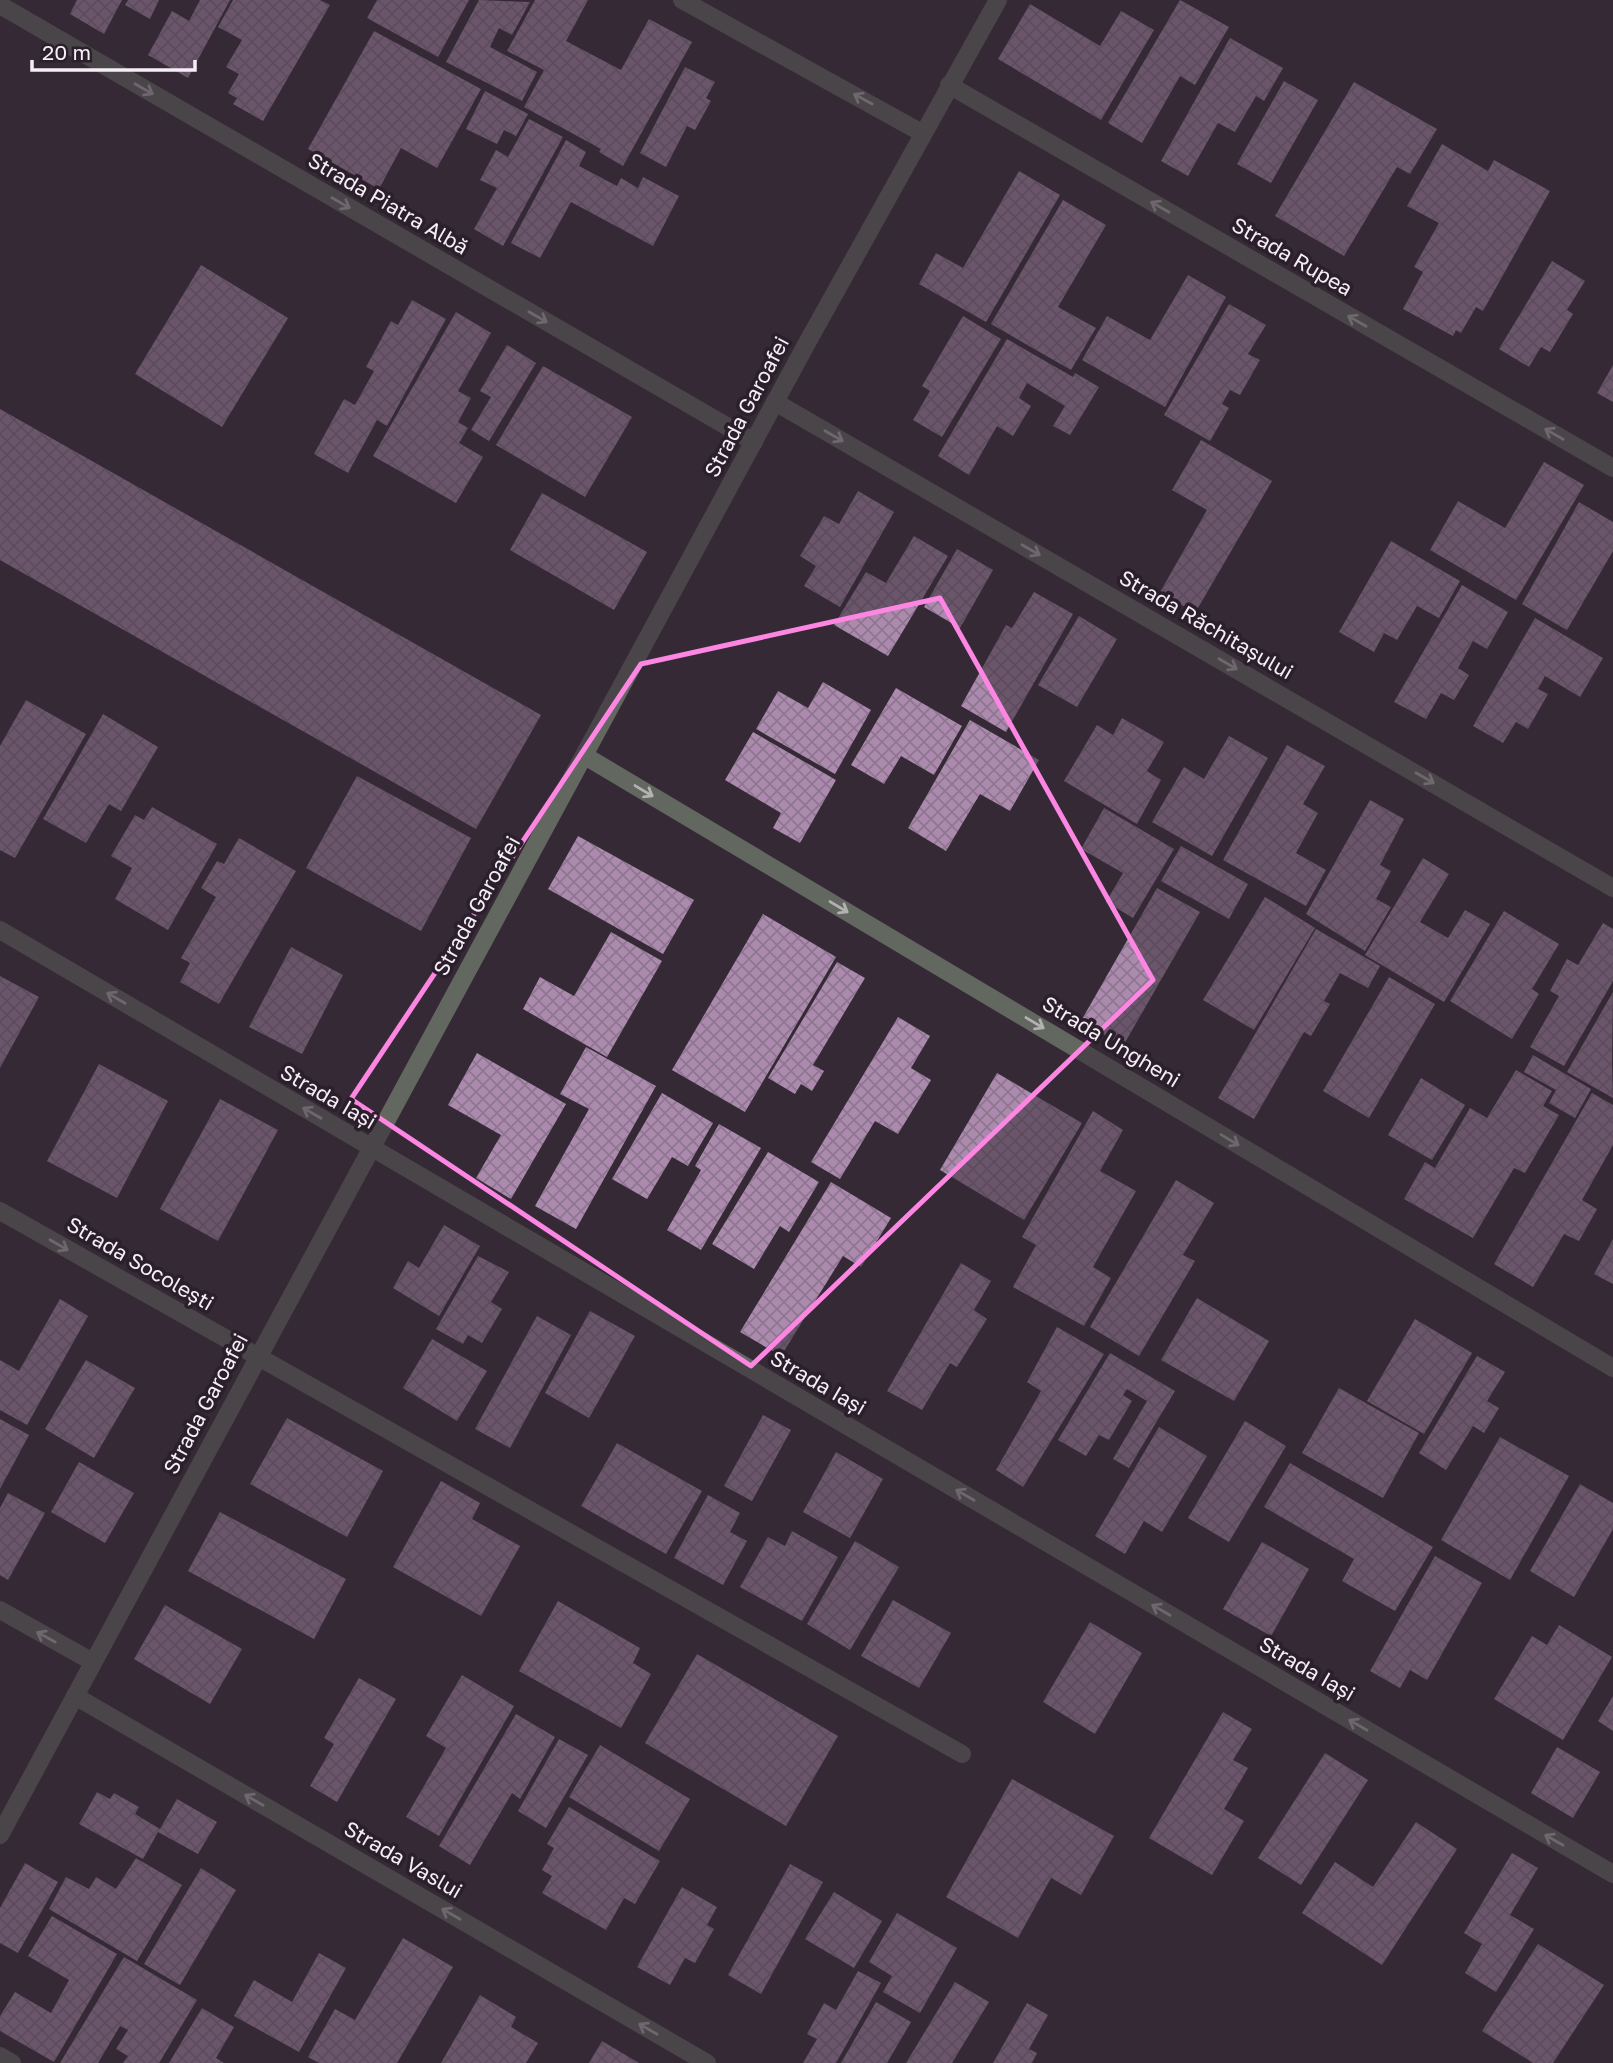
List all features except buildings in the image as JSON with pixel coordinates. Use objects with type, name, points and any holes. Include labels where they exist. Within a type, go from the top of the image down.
[{"type":"street","points":[[682,0],[922,133]]},
{"type":"street","name":"Strada Garoafei","points":[[2,1825],[75,1696],[775,402],[998,0]]},
{"type":"street","name":"Strada Piatra Albă","points":[[0,5],[754,442]]},
{"type":"street","name":"Strada Rupea","points":[[949,85],[1613,468]]},
{"type":"street","name":"Strada Răchitașului","points":[[775,402],[1613,888]]},
{"type":"street","name":"Strada Ungheni","points":[[585,756],[1613,1368]]},
{"type":"street","name":"Strada Iași","points":[[0,930],[1613,1874]]},
{"type":"street","name":"Strada Socolești","points":[[0,1211],[962,1754]]},
{"type":"street","points":[[0,1610],[93,1662]]},
{"type":"street","name":"Strada Vaslui","points":[[75,1696],[707,2063]]},
{"type":"street","points":[[0,2056],[12,2063]]},
{"type":"highlighted area","points":[[940,598],[1153,980],[751,1366],[351,1099],[641,664]]}]
